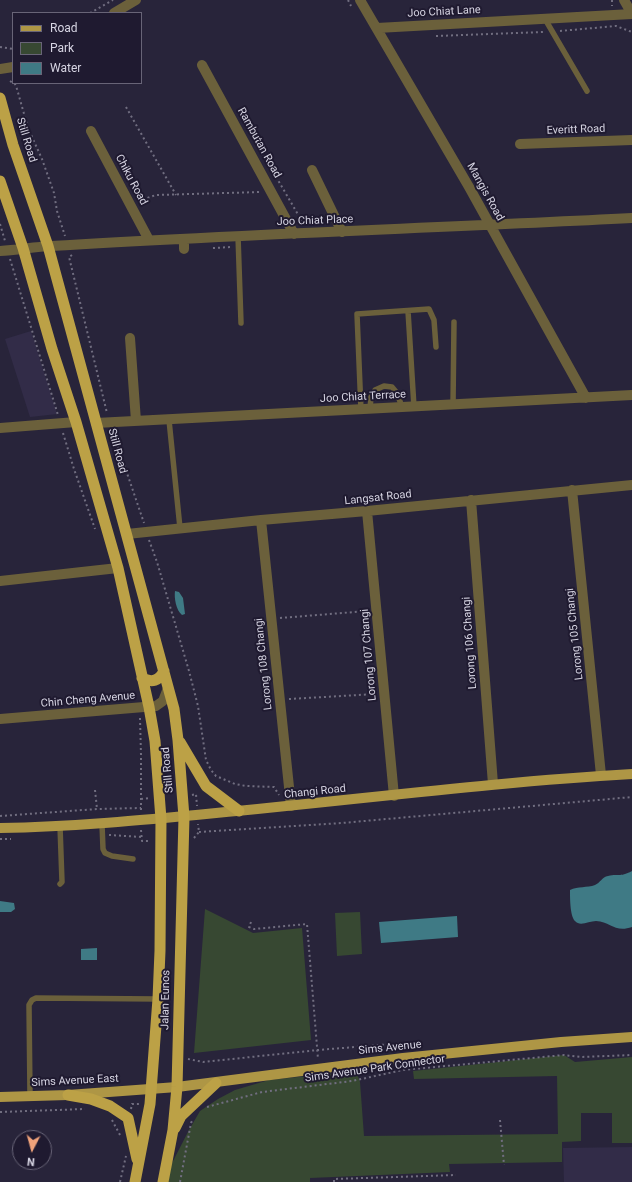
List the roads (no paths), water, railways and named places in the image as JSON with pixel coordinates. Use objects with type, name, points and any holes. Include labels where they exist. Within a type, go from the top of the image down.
[{"type":"highway","name":"Still Road","points":[[0,98],[13,145],[48,246],[174,709],[184,817]]},
{"type":"highway","name":"Still Road","points":[[0,180],[23,248],[52,349],[76,422],[118,568],[149,707],[155,741],[161,819]]},
{"type":"highway","points":[[142,678],[153,682],[161,676],[164,671]]},
{"type":"highway","points":[[178,740],[206,786],[239,811]]},
{"type":"highway","name":"Jalan Eunos","points":[[163,1182],[173,1130],[177,1087],[184,817]]},
{"type":"highway","name":"Jalan Eunos","points":[[135,1182],[152,1088],[161,935],[161,819]]},
{"type":"highway","points":[[173,1130],[181,1116],[216,1083]]},
{"type":"highway","points":[[68,1095],[91,1099],[110,1106],[128,1118],[138,1166]]},
{"type":"main road","name":"Changi Road","points":[[0,828],[102,824],[161,819],[394,796],[493,784],[601,775],[632,774]]},
{"type":"main road","name":"Sims Avenue","points":[[152,1088],[216,1083],[319,1068],[561,1042],[632,1037]]},
{"type":"main road","name":"Sims Avenue East","points":[[0,1097],[68,1095],[152,1088]]},
{"type":"street","points":[[116,12],[136,0]]},
{"type":"street","name":"Mangis Road","points":[[360,0],[469,187],[586,398]]},
{"type":"street","points":[[624,0],[632,14]]},
{"type":"street","name":"Joo Chiat Lane","points":[[377,28],[632,14]]},
{"type":"street","name":"Rambutan Road","points":[[202,64],[294,234]]},
{"type":"street","points":[[0,69],[12,67]]},
{"type":"street","name":"Chiku Road","points":[[91,131],[149,240]]},
{"type":"street","name":"Everitt Road","points":[[520,144],[632,140]]},
{"type":"street","points":[[312,170],[342,232]]},
{"type":"street","name":"Joo Chiat Place","points":[[0,251],[48,246],[149,240],[490,226],[632,218]]},
{"type":"street","points":[[184,239],[184,249]]},
{"type":"street","points":[[130,338],[136,421]]},
{"type":"street","name":"Joo Chiat Terrace","points":[[96,423],[632,395]]},
{"type":"street","points":[[0,428],[76,422]]},
{"type":"street","name":"Langsat Road","points":[[127,534],[632,485]]},
{"type":"street","name":"Lorong 105 Changi","points":[[572,490],[601,775]]},
{"type":"street","name":"Lorong 106 Changi","points":[[471,500],[493,784]]},
{"type":"street","name":"Lorong 107 Changi","points":[[367,511],[394,796]]},
{"type":"street","name":"Lorong 108 Changi","points":[[261,520],[291,806]]},
{"type":"street","points":[[0,581],[118,568]]},
{"type":"street","name":"Chin Cheng Avenue","points":[[0,719],[149,707],[163,701],[168,688]]},
{"type":"lane","points":[[545,19],[587,91]]},
{"type":"lane","points":[[238,236],[241,323]]},
{"type":"lane","points":[[365,409],[357,314],[429,309],[434,320],[436,347]]},
{"type":"lane","points":[[408,311],[414,407]]},
{"type":"lane","points":[[453,405],[454,322]]},
{"type":"lane","points":[[365,409],[375,390],[384,386],[392,387],[397,393],[402,408]]},
{"type":"lane","points":[[170,420],[180,528]]},
{"type":"lane","points":[[102,824],[103,849],[105,853],[112,856],[133,859]]},
{"type":"lane","points":[[60,826],[62,882],[60,884]]},
{"type":"lane","points":[[30,1096],[29,1005],[32,1000],[36,998],[158,999]]},
{"type":"water","points":[[175,591],[179,592],[183,598],[185,614],[182,615],[177,607]]},
{"type":"water","points":[[632,871],[632,927],[621,929],[596,921],[579,924],[573,919],[570,902],[570,890],[595,885],[611,875],[621,875]]},
{"type":"water","points":[[0,901],[14,903],[15,909],[11,912],[0,912]]},
{"type":"water","points":[[457,916],[458,937],[381,943],[379,922]]},
{"type":"water","points":[[97,948],[97,960],[81,960],[81,949]]}]
